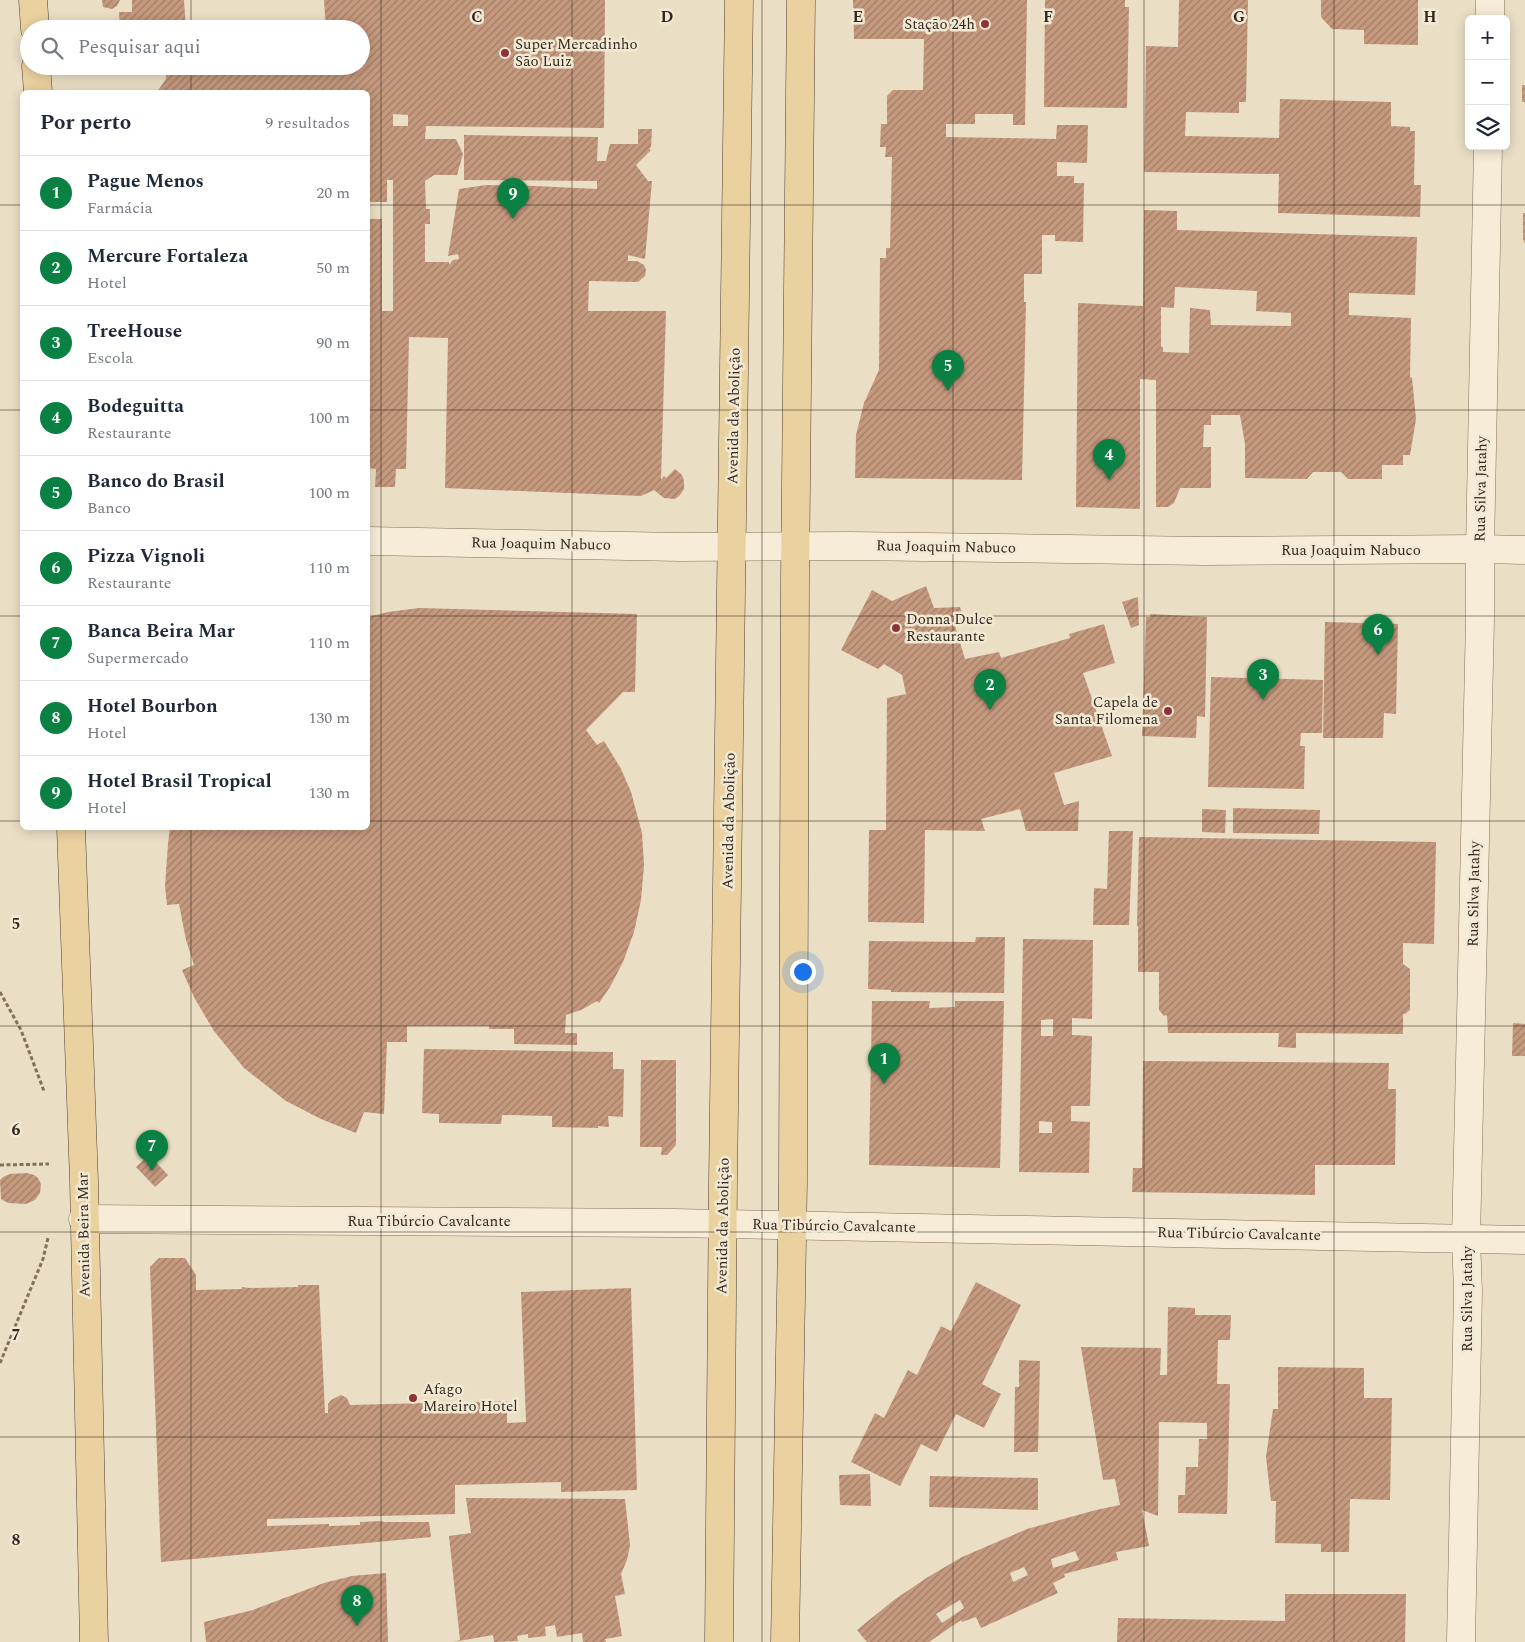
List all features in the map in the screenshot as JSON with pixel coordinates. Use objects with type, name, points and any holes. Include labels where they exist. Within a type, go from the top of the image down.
[{"type":"main road","points":[[33,0],[34,20]]},
{"type":"main road","name":"Avenida da Abolição","points":[[719,1642],[739,0]]},
{"type":"main road","points":[[785,1642],[793,1182],[795,547],[801,0]]},
{"type":"main road","points":[[37,75],[38,90]]},
{"type":"main road","name":"Avenida Beira Mar","points":[[71,830],[84,1219],[94,1642]]},
{"type":"street","points":[[1490,0],[1490,15]]},
{"type":"street","name":"Rua Silva Jatahy","points":[[1461,1642],[1468,1291],[1466,1239],[1480,639],[1488,150]]},
{"type":"street","name":"Rua Joaquim Nabuco","points":[[370,540],[680,548],[850,546],[1204,551],[1525,550]]},
{"type":"street","name":"Rua Tibúrcio Cavalcante","points":[[84,1219],[724,1224],[1525,1240]]},
{"type":"path","points":[[0,992],[21,1030],[47,1100]]},
{"type":"path","points":[[0,1165],[52,1164],[52,1172]]},
{"type":"path","points":[[0,1362],[43,1259],[49,1237]]},
{"type":"building","points":[[102,0],[120,0],[117,6],[112,9],[103,7]]},
{"type":"building","points":[[132,0],[184,0],[185,20],[119,20],[119,12],[132,12]]},
{"type":"building","points":[[324,0],[605,0],[604,128],[426,126],[425,139],[456,139],[463,154],[457,175],[434,175],[425,181],[426,209],[430,209],[430,224],[425,224],[425,262],[449,262],[449,265],[453,260],[459,259],[458,254],[448,256],[459,189],[486,185],[597,189],[597,181],[464,180],[464,135],[598,137],[597,161],[606,161],[610,144],[638,144],[638,129],[652,129],[651,147],[649,149],[651,150],[636,165],[648,181],[652,181],[645,259],[628,255],[628,261],[637,261],[644,265],[646,270],[645,276],[638,282],[589,281],[588,311],[666,311],[661,480],[664,476],[666,478],[675,469],[682,475],[684,481],[684,489],[680,495],[675,499],[664,498],[654,490],[641,496],[445,488],[448,338],[409,337],[406,469],[396,469],[395,487],[375,487],[376,469],[370,468],[370,219],[382,219],[382,311],[393,311],[393,180],[387,180],[387,202],[370,202],[370,90],[158,90],[166,79],[166,75],[370,75],[370,20],[325,20]],"holes":[[[393,114],[408,115],[408,126],[393,126]]]},
{"type":"building","points":[[853,0],[1027,0],[1025,125],[1013,125],[1013,114],[975,114],[975,124],[946,124],[946,137],[1056,139],[1057,125],[1088,125],[1087,163],[1057,162],[1057,176],[1074,176],[1074,183],[1084,183],[1083,242],[1055,241],[1055,235],[1042,235],[1042,274],[1024,274],[1024,302],[1026,302],[1022,480],[855,478],[856,435],[864,403],[879,370],[880,258],[886,258],[886,248],[890,248],[892,157],[885,157],[886,147],[880,147],[881,124],[887,124],[887,96],[893,90],[923,90],[924,39],[854,39]]},
{"type":"building","points":[[1045,0],[1125,0],[1125,7],[1129,7],[1127,108],[1044,107]]},
{"type":"building","points":[[1179,0],[1248,0],[1246,102],[1239,102],[1239,113],[1186,112],[1185,136],[1279,138],[1280,99],[1391,102],[1391,126],[1410,127],[1410,131],[1415,131],[1414,185],[1421,185],[1420,217],[1278,213],[1279,174],[1144,172],[1146,46],[1178,47]]},
{"type":"building","points":[[1321,0],[1418,0],[1418,45],[1364,44],[1364,30],[1332,29],[1321,17]]},
{"type":"building","points":[[1522,85],[1525,85],[1525,102],[1522,102]]},
{"type":"building","points":[[1144,210],[1177,211],[1177,230],[1417,237],[1415,295],[1349,293],[1349,315],[1411,318],[1410,377],[1412,378],[1416,419],[1410,455],[1403,455],[1403,465],[1382,465],[1382,479],[1348,479],[1341,472],[1313,472],[1307,479],[1245,478],[1245,444],[1240,415],[1211,415],[1211,425],[1204,425],[1203,447],[1211,447],[1211,488],[1180,488],[1174,503],[1168,507],[1156,507],[1156,380],[1140,379],[1140,509],[1076,507],[1078,303],[1143,306]],"holes":[[[1175,287],[1257,291],[1256,311],[1291,313],[1291,326],[1211,325],[1210,310],[1190,308],[1189,353],[1163,352],[1163,347],[1161,347],[1161,307],[1174,308]]]},
{"type":"building","points":[[1523,213],[1525,213],[1525,244],[1523,239]]},
{"type":"building","points":[[926,586],[934,608],[960,607],[965,623],[955,626],[965,659],[999,652],[1001,658],[1070,638],[1069,634],[1104,624],[1115,663],[1083,673],[1112,756],[1054,773],[1064,805],[1079,801],[1078,831],[1026,831],[1020,809],[981,819],[985,831],[925,830],[924,923],[868,922],[869,830],[886,830],[887,698],[906,694],[902,675],[884,664],[878,669],[841,650],[872,590],[892,601]]},
{"type":"building","points":[[1138,597],[1139,625],[1131,628],[1122,602]]},
{"type":"building","points":[[419,608],[637,614],[635,692],[623,692],[586,730],[597,745],[604,741],[621,769],[631,792],[642,833],[644,865],[641,900],[634,932],[623,962],[610,987],[599,1003],[597,1001],[581,1010],[566,1015],[565,1033],[577,1033],[577,1045],[514,1044],[514,1029],[489,1029],[489,1026],[407,1026],[407,1042],[387,1042],[384,1114],[364,1112],[356,1133],[321,1119],[286,1101],[244,1068],[214,1031],[195,999],[182,970],[194,965],[186,940],[179,904],[167,905],[165,886],[170,830],[370,830],[370,616]]},
{"type":"building","points":[[1150,614],[1207,617],[1205,717],[1197,716],[1196,738],[1142,736],[1146,617],[1150,617]]},
{"type":"building","points":[[1325,622],[1398,624],[1396,714],[1384,713],[1383,738],[1323,738]]},
{"type":"building","points":[[1211,677],[1323,680],[1322,733],[1301,733],[1300,746],[1305,746],[1304,789],[1208,787]]},
{"type":"building","points":[[1233,808],[1320,810],[1319,834],[1233,833]]},
{"type":"building","points":[[1202,809],[1226,810],[1225,833],[1202,832]]},
{"type":"building","points":[[1109,831],[1133,831],[1129,925],[1093,925],[1094,888],[1107,889]]},
{"type":"building","points":[[1139,837],[1436,842],[1434,944],[1403,943],[1403,964],[1410,969],[1410,1010],[1403,1014],[1403,1034],[1296,1033],[1296,1048],[1278,1047],[1279,1033],[1168,1033],[1167,1015],[1164,1016],[1159,1010],[1159,972],[1138,972]]},
{"type":"building","points":[[976,937],[1005,937],[1004,993],[891,992],[891,990],[868,989],[869,941],[975,942]]},
{"type":"building","points":[[1023,939],[1093,940],[1092,1019],[1072,1018],[1072,1035],[1092,1036],[1090,1106],[1071,1106],[1071,1121],[1090,1122],[1089,1173],[1019,1172]],"holes":[[[1053,1019],[1053,1036],[1041,1036],[1041,1020]],[[1039,1121],[1052,1122],[1052,1133],[1039,1133]]]},
{"type":"building","points":[[872,1001],[930,1001],[929,1008],[955,1007],[955,1001],[1004,1001],[1000,1168],[869,1165]]},
{"type":"building","points":[[1513,1023],[1525,1024],[1525,1056],[1512,1056]]},
{"type":"building","points":[[424,1049],[613,1052],[613,1069],[624,1069],[623,1117],[608,1116],[609,1127],[598,1126],[598,1128],[552,1127],[552,1116],[502,1115],[501,1124],[439,1123],[439,1114],[422,1113]]},
{"type":"building","points":[[641,1060],[676,1060],[676,1145],[667,1155],[661,1155],[662,1147],[640,1147]]},
{"type":"building","points":[[1143,1061],[1389,1063],[1388,1089],[1396,1089],[1395,1165],[1315,1165],[1315,1195],[1132,1192],[1133,1168],[1142,1168]]},
{"type":"building","points":[[149,1155],[168,1175],[155,1187],[136,1167]]},
{"type":"building","points":[[27,1173],[38,1178],[41,1184],[40,1193],[35,1200],[26,1204],[8,1203],[1,1199],[0,1180],[3,1177],[10,1174]]},
{"type":"building","points":[[159,1258],[185,1258],[196,1275],[196,1290],[319,1285],[325,1413],[328,1413],[328,1404],[331,1400],[341,1395],[347,1398],[350,1405],[507,1401],[507,1423],[526,1422],[521,1292],[631,1288],[637,1490],[561,1492],[561,1482],[455,1485],[455,1514],[267,1519],[267,1526],[360,1525],[360,1522],[383,1521],[429,1522],[431,1537],[161,1562],[150,1267]]},
{"type":"building","points":[[976,1282],[1021,1305],[982,1384],[1001,1394],[984,1428],[956,1414],[937,1452],[921,1444],[900,1486],[851,1462],[875,1413],[884,1418],[908,1370],[917,1375],[941,1326],[951,1331]]},
{"type":"building","points":[[1168,1307],[1195,1308],[1195,1315],[1231,1315],[1230,1340],[1218,1340],[1217,1384],[1230,1384],[1227,1514],[1178,1513],[1178,1495],[1185,1495],[1186,1467],[1198,1467],[1199,1439],[1207,1439],[1207,1423],[1159,1422],[1158,1516],[1142,1510],[1149,1546],[1116,1552],[1118,1560],[1064,1574],[1065,1577],[1053,1583],[1058,1593],[981,1628],[976,1617],[962,1622],[961,1620],[929,1642],[867,1642],[857,1630],[894,1600],[962,1557],[1027,1529],[1120,1505],[1115,1479],[1103,1480],[1081,1347],[1161,1348],[1160,1375],[1167,1375]],"holes":[[[1075,1551],[1079,1560],[1053,1568],[1051,1559]],[[1024,1567],[1028,1575],[1013,1582],[1010,1573]],[[960,1600],[964,1608],[942,1623],[936,1614]]]},
{"type":"building","points":[[1019,1360],[1040,1361],[1038,1452],[1014,1452],[1015,1387],[1019,1387]]},
{"type":"building","points":[[1278,1367],[1364,1368],[1364,1398],[1392,1398],[1390,1500],[1350,1499],[1349,1552],[1321,1552],[1321,1544],[1275,1543],[1276,1501],[1271,1501],[1266,1457],[1273,1409],[1278,1409]]},
{"type":"building","points":[[870,1474],[871,1506],[840,1505],[839,1475]]},
{"type":"building","points":[[930,1476],[1038,1478],[1038,1510],[929,1507]]},
{"type":"building","points":[[466,1498],[625,1499],[630,1545],[627,1560],[621,1574],[625,1594],[615,1596],[622,1636],[605,1639],[606,1642],[583,1642],[582,1633],[557,1637],[555,1625],[545,1627],[546,1636],[528,1638],[528,1634],[517,1636],[518,1641],[494,1642],[493,1635],[453,1642],[460,1640],[449,1536],[471,1533]]},
{"type":"building","points":[[386,1573],[388,1642],[206,1642],[204,1622],[253,1610],[324,1583],[352,1576]]},
{"type":"building","points":[[1285,1594],[1406,1594],[1405,1642],[1117,1642],[1118,1618],[1285,1621]]},
{"type":"place","name":"Stação 24h","points":[[985,24]]},
{"type":"place","name":"Super Mercadinho São Luiz","points":[[505,53]]},
{"type":"place","name":"Hotel Brasil Tropical","points":[[513,219]]},
{"type":"place","name":"Banco do Brasil","points":[[948,391]]},
{"type":"place","name":"Bodeguitta","points":[[1109,480]]},
{"type":"place","name":"Donna Dulce Restaurante","points":[[896,628]]},
{"type":"place","name":"Pizza Vignoli","points":[[1378,655]]},
{"type":"place","name":"TreeHouse","points":[[1263,700]]},
{"type":"place","name":"Mercure Fortaleza","points":[[990,710]]},
{"type":"place","name":"Capela de Santa Filomena","points":[[1168,711]]},
{"type":"place","name":"Pague Menos","points":[[884,1084]]},
{"type":"place","name":"Banca Beira Mar","points":[[152,1171]]},
{"type":"place","name":"Afago Mareiro Hotel","points":[[413,1398]]},
{"type":"place","name":"Hotel Bourbon","points":[[357,1626]]}]
